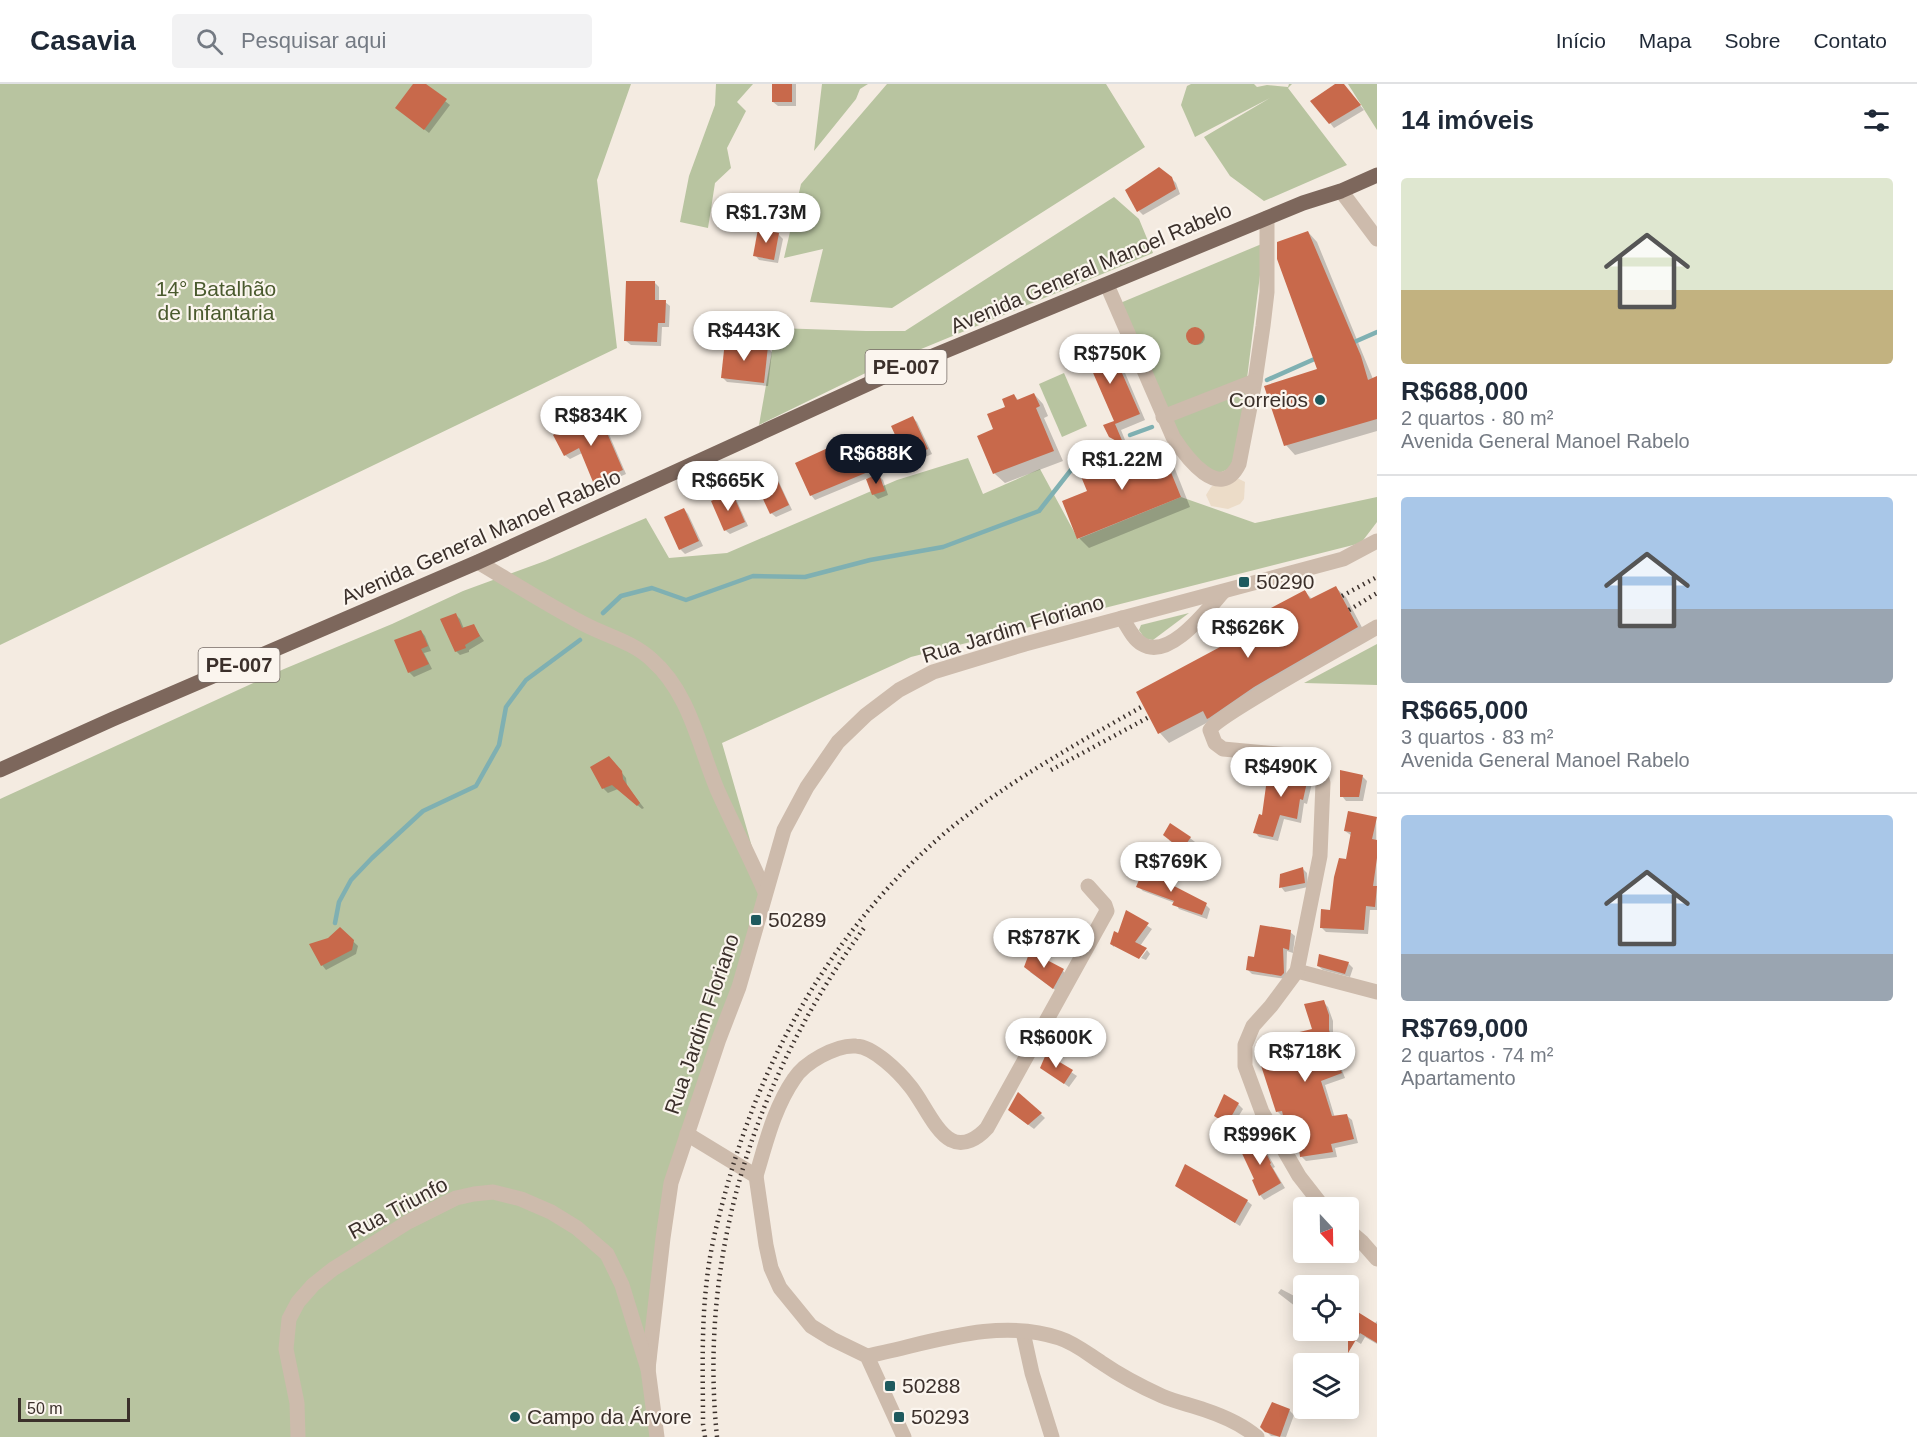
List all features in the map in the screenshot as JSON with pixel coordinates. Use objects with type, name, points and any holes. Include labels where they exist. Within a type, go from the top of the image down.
[{"type":"main road","name":"Avenida General Manoel Rabelo","points":[[0,770],[478,562],[892,373],[1303,203],[1341,191],[1377,175]]},
{"type":"street","points":[[1341,191],[1377,239]]},
{"type":"street","points":[[1107,285],[1173,437],[1193,462],[1212,478],[1222,479],[1233,474],[1239,464],[1255,381],[1267,292],[1268,218]]},
{"type":"street","points":[[1163,417],[1255,381]]},
{"type":"street","name":"Rua Jardim Floriano","points":[[648,1369],[671,1183],[739,987],[784,831],[807,787],[838,742],[866,715],[898,690],[933,672],[1122,618],[1343,559],[1377,541]]},
{"type":"street","points":[[478,562],[586,625],[634,647],[653,660],[669,679],[683,703],[717,788],[765,892]]},
{"type":"street","points":[[1122,618],[1144,646],[1160,647],[1177,640],[1223,592]]},
{"type":"street","points":[[1315,1197],[1299,1176],[1262,1112],[1245,1066],[1245,1045],[1252,1026],[1271,1006],[1297,971],[1320,856],[1323,783],[1320,771],[1313,763],[1299,756],[1222,749],[1215,743],[1210,730],[1212,725],[1240,707],[1377,627]]},
{"type":"street","points":[[1088,886],[1105,905],[1107,911],[987,1128],[980,1136],[959,1143],[950,1140],[942,1133],[909,1085],[891,1066],[875,1053],[858,1046],[841,1047],[808,1063],[794,1079],[780,1105],[756,1176],[771,1268],[780,1288],[811,1326],[867,1356],[984,1331],[1023,1332],[1060,1338],[1155,1393],[1207,1410],[1247,1429],[1257,1437]]},
{"type":"street","points":[[1297,971],[1377,992]]},
{"type":"street","name":"Rua Jardim Floriano","points":[[687,1134],[756,1176]]},
{"type":"street","name":"Rua Triunfo","points":[[298,1437],[297,1403],[286,1349],[289,1320],[298,1302],[333,1269],[381,1238],[456,1198],[493,1192],[520,1199],[551,1212],[577,1228],[608,1254],[622,1285],[648,1369],[657,1437]]},
{"type":"street","points":[[1359,1239],[1377,1259]]},
{"type":"street","points":[[1023,1332],[1032,1373],[1052,1437]]},
{"type":"street","points":[[867,1356],[904,1437]]},
{"type":"green space","name":"14° Batalhão de Infantaria","points":[[0,84],[631,84],[597,180],[617,348],[0,645]]},
{"type":"green space","points":[[716,84],[753,84],[737,102],[746,111],[727,148],[731,168],[715,183],[708,228],[680,222],[689,176],[715,105]]},
{"type":"green space","points":[[822,84],[868,84],[860,89],[856,99],[814,151]]},
{"type":"green space","points":[[887,84],[1106,84],[1145,147],[892,308],[810,302],[823,249],[784,258],[801,184]]},
{"type":"green space","points":[[1191,84],[1254,84],[1257,87],[1267,85],[1288,87],[1292,84],[1288,88],[1347,165],[1264,201],[1230,176],[1204,137],[1270,98],[1195,137],[1181,105],[1187,86]]},
{"type":"green space","points":[[1348,84],[1377,84],[1377,130]]},
{"type":"green space","points":[[1114,197],[1139,219],[1153,253],[880,366],[759,425],[776,328],[905,331]]},
{"type":"green space","points":[[1264,243],[1236,466],[1212,476],[1162,418],[1113,306]]},
{"type":"green space","points":[[1064,373],[1087,426],[1062,437],[1039,384]]},
{"type":"green space","points":[[968,458],[983,494],[1040,469],[1078,539],[1181,497],[1255,523],[1377,497],[1377,522],[1361,543],[911,657],[722,743],[765,892],[666,1219],[653,1405],[656,1437],[0,1437],[0,799],[284,669],[392,624],[463,591],[545,561],[646,518],[669,558],[727,553],[897,480]]},
{"type":"green space","points":[[1189,613],[1153,640],[1145,639],[1139,630],[1141,625]]},
{"type":"green space","points":[[1377,644],[1377,685],[1304,683]]},
{"type":"shaded area","points":[[1233,476],[1245,482],[1244,499],[1240,504],[1228,509],[1211,506],[1206,495],[1211,487]]},
{"type":"building","points":[[413,84],[426,84],[447,99],[424,130],[395,108]]},
{"type":"building","points":[[772,84],[792,84],[792,102],[772,102]]},
{"type":"building","points":[[1335,84],[1344,84],[1361,105],[1329,124],[1310,101]]},
{"type":"building","points":[[1159,167],[1172,177],[1176,189],[1137,212],[1125,190]]},
{"type":"building","points":[[758,229],[779,233],[774,260],[753,256]]},
{"type":"building","points":[[1308,231],[1361,356],[1368,380],[1377,376],[1377,419],[1284,446],[1264,386],[1317,369],[1277,259],[1277,242]]},
{"type":"building","points":[[626,281],[655,281],[655,300],[666,300],[665,323],[658,323],[657,342],[624,341]]},
{"type":"building","points":[[1195,327],[1201,330],[1204,336],[1201,342],[1195,345],[1189,342],[1186,336],[1189,330]]},
{"type":"building","points":[[1107,339],[1140,414],[1115,424],[1124,445],[1109,437],[1103,425],[1114,421],[1087,359],[1080,357],[1075,350],[1082,345],[1090,347]]},
{"type":"building","points":[[725,341],[768,346],[764,383],[721,378]]},
{"type":"building","points":[[1034,393],[1040,406],[1036,408],[1054,451],[993,474],[977,436],[993,429],[987,414],[1005,407],[1002,399],[1014,394],[1017,400]]},
{"type":"building","points":[[598,412],[623,470],[593,482],[579,448],[564,456],[553,435]]},
{"type":"building","points":[[913,416],[928,449],[906,459],[891,426]]},
{"type":"building","points":[[854,434],[868,472],[810,496],[795,463],[830,447],[828,444]]},
{"type":"building","points":[[1159,443],[1181,497],[1077,539],[1062,501],[1087,491],[1080,474]]},
{"type":"building","points":[[774,473],[789,505],[770,514],[755,482]]},
{"type":"building","points":[[879,474],[885,491],[872,495],[866,479]]},
{"type":"building","points":[[732,492],[745,522],[724,531],[711,501]]},
{"type":"building","points":[[684,508],[699,541],[679,550],[664,517]]},
{"type":"building","points":[[1336,586],[1358,627],[1254,687],[1209,718],[1207,719],[1203,711],[1158,734],[1136,692],[1263,624],[1258,615],[1305,590],[1310,599]]},
{"type":"building","points":[[456,613],[462,628],[474,624],[480,636],[465,645],[466,648],[455,652],[440,619]]},
{"type":"building","points":[[421,630],[428,646],[421,649],[429,664],[408,673],[394,640]]},
{"type":"building","points":[[609,756],[622,771],[623,779],[640,803],[637,806],[612,785],[602,789],[590,767]]},
{"type":"building","points":[[1275,764],[1309,773],[1303,800],[1300,799],[1297,819],[1280,815],[1273,837],[1253,833],[1259,814],[1262,815],[1266,786]]},
{"type":"building","points":[[1340,770],[1363,775],[1359,797],[1340,797]]},
{"type":"building","points":[[1348,811],[1377,817],[1372,839],[1377,840],[1373,886],[1377,886],[1375,907],[1366,906],[1364,930],[1320,928],[1321,909],[1330,910],[1339,858],[1346,859],[1351,832],[1344,831]]},
{"type":"building","points":[[1170,823],[1191,837],[1182,850],[1163,835]]},
{"type":"building","points":[[1303,867],[1305,883],[1279,888],[1280,874]]},
{"type":"building","points":[[1143,870],[1207,903],[1202,915],[1172,905],[1174,901],[1136,887]]},
{"type":"building","points":[[1126,910],[1149,923],[1135,942],[1147,948],[1139,959],[1110,944],[1114,931],[1118,933]]},
{"type":"building","points":[[1260,925],[1291,930],[1289,950],[1283,948],[1284,973],[1281,976],[1246,970],[1248,956],[1254,957]]},
{"type":"building","points":[[340,927],[354,940],[352,950],[321,966],[309,944],[328,938]]},
{"type":"building","points":[[1030,951],[1064,969],[1053,989],[1024,967]]},
{"type":"building","points":[[1319,954],[1349,962],[1345,974],[1317,966]]},
{"type":"building","points":[[1324,1000],[1329,1015],[1329,1030],[1336,1059],[1342,1073],[1321,1081],[1332,1116],[1347,1114],[1354,1139],[1331,1144],[1333,1152],[1300,1157],[1297,1130],[1287,1132],[1282,1111],[1276,1112],[1255,1047],[1257,1042],[1312,1029],[1304,1004]]},
{"type":"building","points":[[1046,1054],[1073,1070],[1064,1084],[1040,1068]]},
{"type":"building","points":[[1018,1092],[1042,1113],[1028,1125],[1008,1110]]},
{"type":"building","points":[[1224,1094],[1239,1103],[1227,1124],[1214,1116]]},
{"type":"building","points":[[1258,1137],[1281,1183],[1259,1196],[1239,1147]]},
{"type":"building","points":[[1185,1164],[1248,1200],[1235,1223],[1175,1186]]},
{"type":"building","points":[[1359,1313],[1377,1324],[1377,1343],[1360,1333],[1359,1335]]},
{"type":"building","points":[[1348,1341],[1355,1341],[1348,1353]]},
{"type":"building","points":[[1272,1402],[1290,1409],[1280,1437],[1265,1432],[1260,1427]]},
{"type":"waterway","points":[[1352,343],[1377,332]]},
{"type":"waterway","points":[[1267,380],[1319,357]]},
{"type":"waterway","points":[[1130,435],[1152,427]]},
{"type":"waterway","points":[[603,613],[621,596],[652,588],[686,600],[753,576],[805,577],[870,560],[943,547],[1039,511],[1078,461],[1110,445]]},
{"type":"waterway","points":[[335,923],[339,902],[351,880],[372,858],[423,811],[476,786],[499,745],[506,707],[526,680],[580,640]]},
{"type":"railway","points":[[1342,596],[1377,577]]},
{"type":"railway","points":[[1349,610],[1377,593]]},
{"type":"railway","points":[[705,1437],[703,1424],[705,1297],[717,1223],[742,1138],[761,1087],[784,1038],[811,991],[841,946],[874,903],[911,864],[952,827],[1021,778],[1143,706]]},
{"type":"railway","points":[[1051,770],[1149,717]]},
{"type":"railway","points":[[717,1437],[713,1368],[717,1300],[727,1234],[743,1169],[765,1105],[793,1044],[826,985],[864,928]]},
{"type":"place","name":"Correios","points":[[1320,400]]},
{"type":"place","name":"50290","points":[[1244,582]]},
{"type":"place","name":"50289","points":[[756,920]]},
{"type":"place","name":"50288","points":[[890,1386]]},
{"type":"place","name":"Campo da Árvore","points":[[515,1417]]},
{"type":"place","name":"50293","points":[[899,1417]]}]
